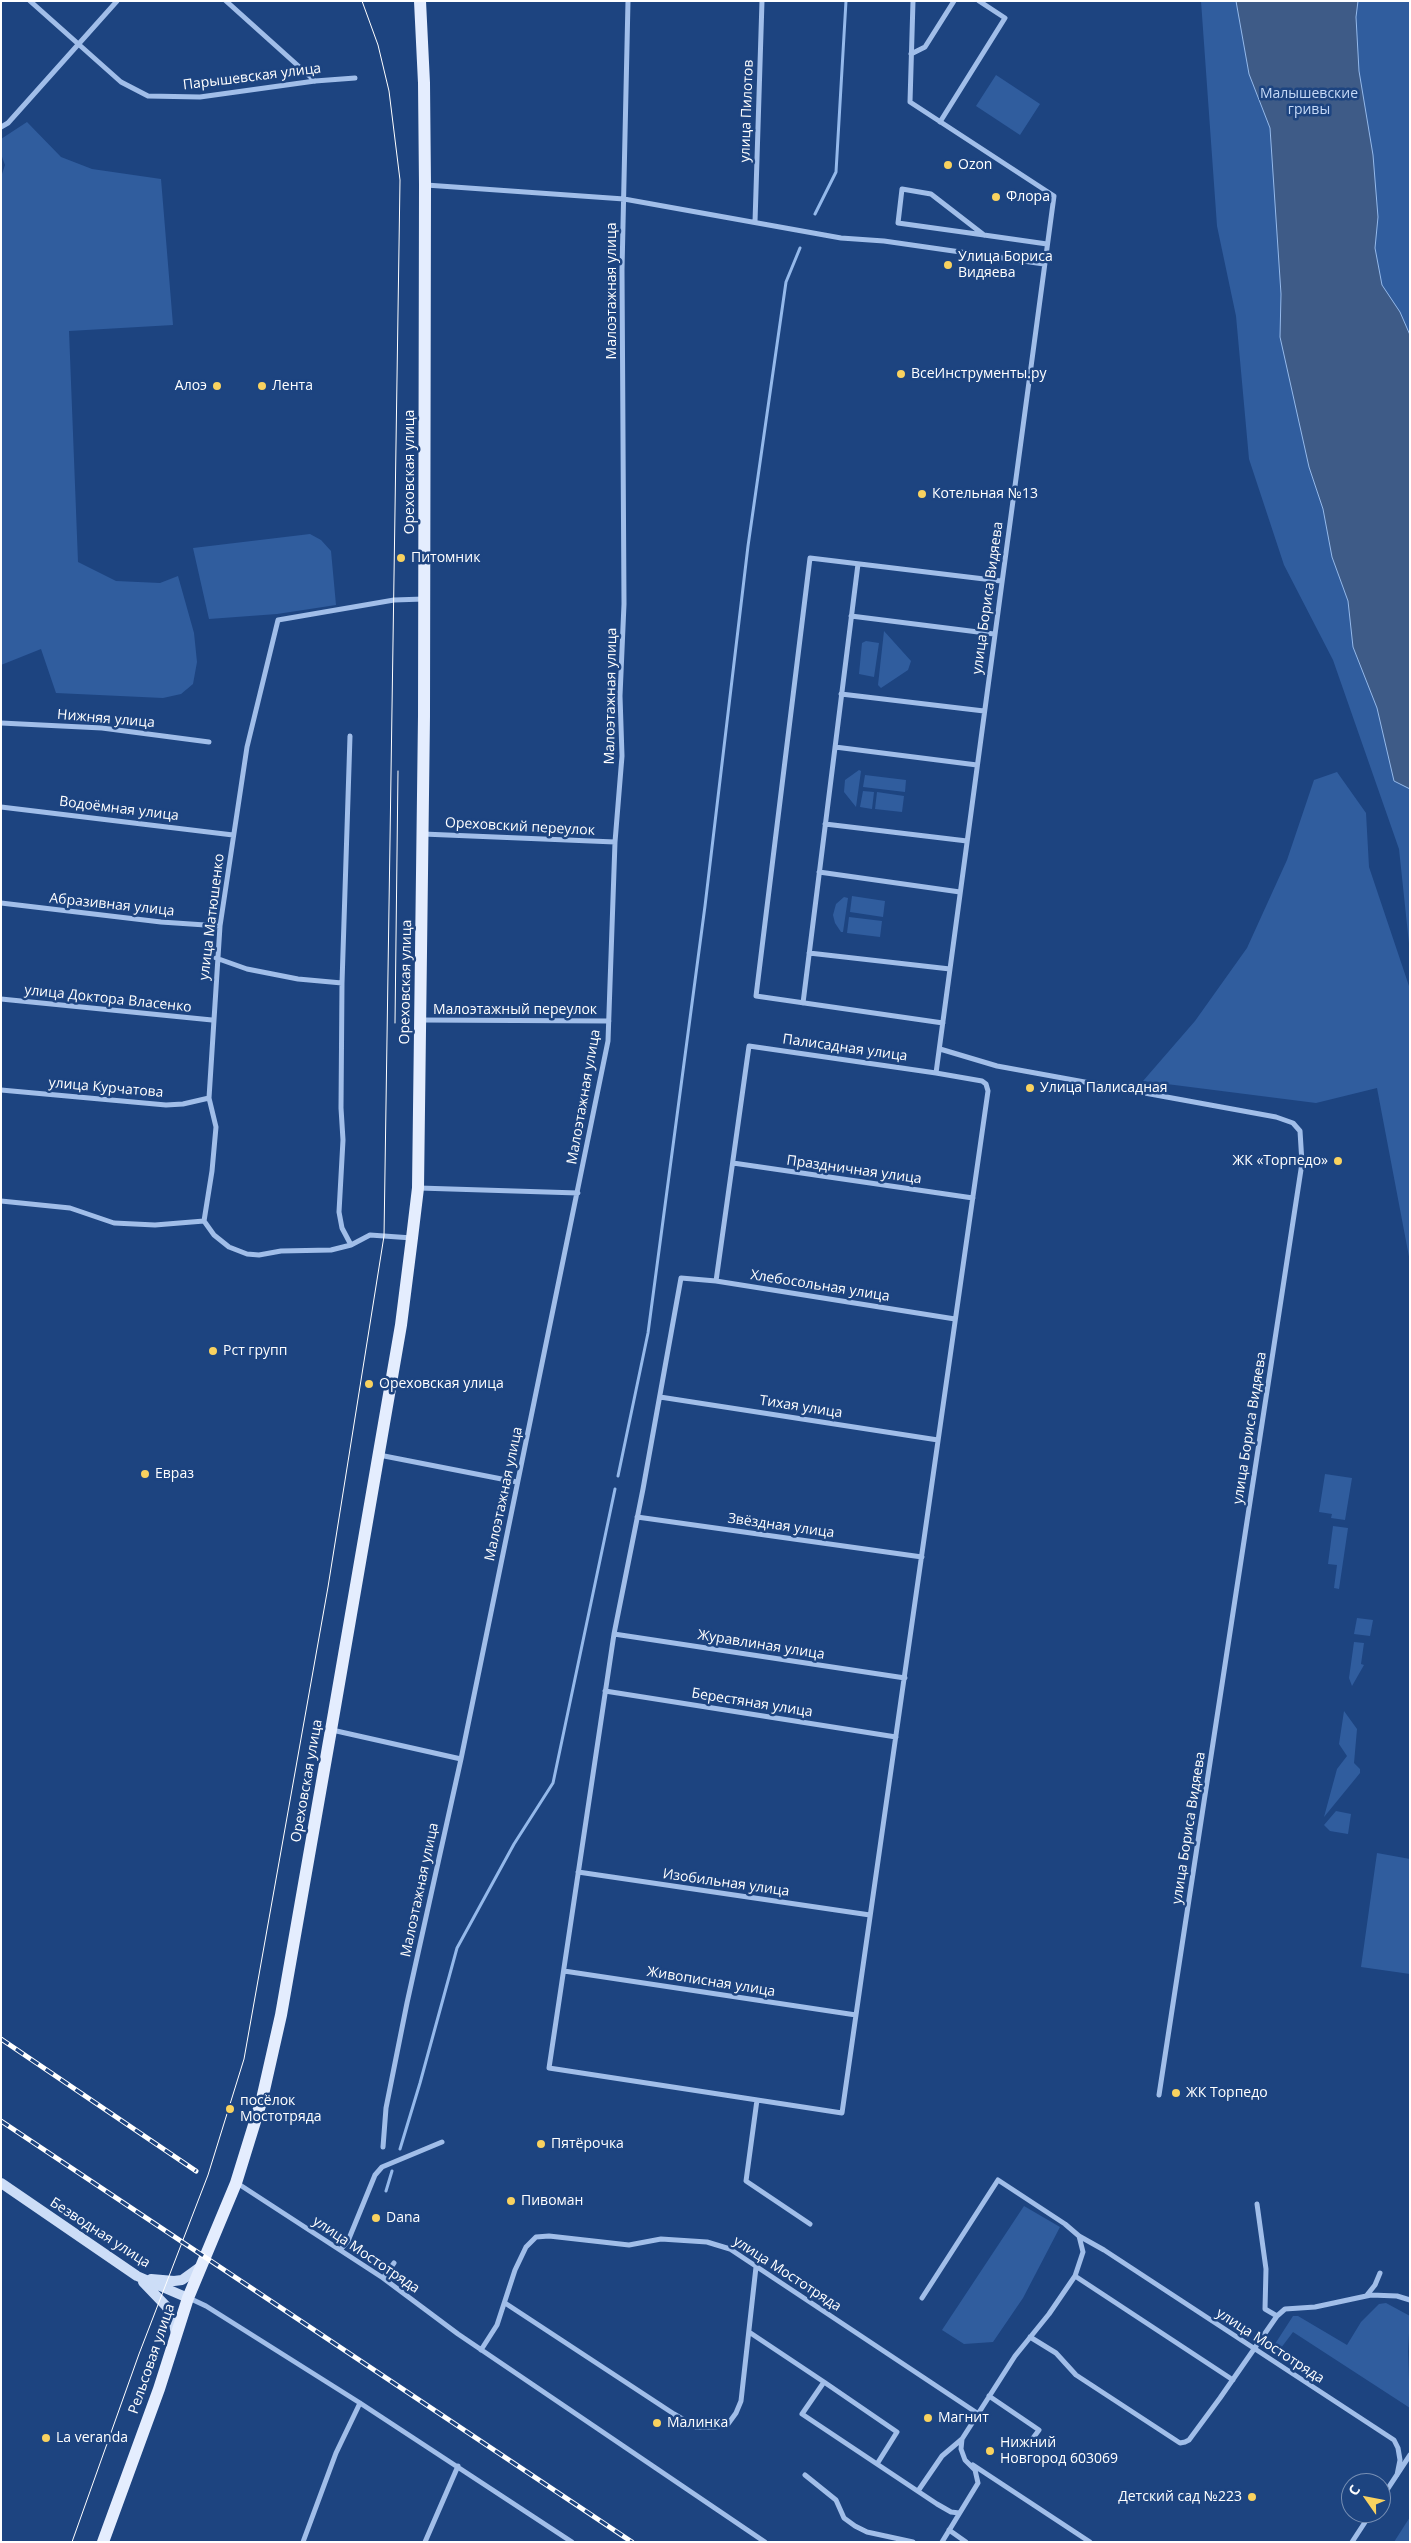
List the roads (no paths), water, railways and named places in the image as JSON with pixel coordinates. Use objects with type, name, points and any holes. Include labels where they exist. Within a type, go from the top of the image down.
[{"type":"main road","name":"Ореховская улица","points":[[200,2267],[236,2183],[258,2115],[271,2062],[401,1325],[418,1188],[423,834],[425,185],[424,83],[420,1]]},
{"type":"main road","name":"Безводная улица","points":[[1,2183],[137,2276],[188,2298]]},
{"type":"main road","points":[[137,2276],[174,2282],[182,2280],[200,2267]]},
{"type":"main road","name":"Рельсовая улица","points":[[103,2542],[159,2389],[200,2267]]},
{"type":"main road","points":[[137,2276],[166,2306],[173,2319],[176,2335]]},
{"type":"street","name":"Парышевская улица","points":[[30,1],[121,82],[148,96],[200,96],[315,81],[355,78]]},
{"type":"street","points":[[1,127],[8,123],[117,1]]},
{"type":"street","points":[[226,1],[315,81]]},
{"type":"street","name":"Малоэтажная улица","points":[[383,2147],[386,2108],[461,1759],[608,1041],[615,842],[622,756],[620,696],[624,604],[622,270],[628,1]]},
{"type":"street","name":"улица Пилотов","points":[[755,222],[762,1]]},
{"type":"street","name":"улица Бориса Видяева","points":[[913,1],[910,102],[1054,196],[936,1073]]},
{"type":"street","points":[[911,54],[925,46],[954,1]]},
{"type":"street","points":[[940,122],[1005,18],[979,1]]},
{"type":"street","points":[[425,185],[624,199],[841,238],[884,241],[1044,264]]},
{"type":"street","points":[[984,235],[931,194],[902,189],[898,223],[1047,244]]},
{"type":"street","points":[[943,1023],[756,996],[810,558],[1002,581]]},
{"type":"street","points":[[803,1003],[858,564]]},
{"type":"street","name":"улица Матюшенко","points":[[204,1221],[212,1171],[216,1127],[209,1098],[216,958],[252,718],[278,620],[394,600],[424,599]]},
{"type":"street","points":[[851,616],[994,634]]},
{"type":"street","points":[[841,694],[984,711]]},
{"type":"street","name":"Нижняя улица","points":[[1,722],[102,728],[209,742]]},
{"type":"street","points":[[350,736],[342,983],[341,1108],[343,1140],[339,1212],[342,1228],[351,1245]]},
{"type":"street","points":[[835,747],[977,765]]},
{"type":"street","name":"Водоёмная улица","points":[[1,807],[234,835]]},
{"type":"street","points":[[825,824],[967,841]]},
{"type":"street","name":"Ореховский переулок","points":[[423,834],[615,842]]},
{"type":"street","points":[[820,872],[960,892]]},
{"type":"street","name":"Абразивная улица","points":[[1,903],[161,922],[220,926]]},
{"type":"street","points":[[809,953],[950,969]]},
{"type":"street","points":[[216,958],[247,969],[298,979],[342,983]]},
{"type":"street","name":"улица Доктора Власенко","points":[[1,999],[212,1020]]},
{"type":"street","name":"Малоэтажный переулок","points":[[421,1020],[609,1022]]},
{"type":"street","name":"Палисадная улица","points":[[733,1163],[749,1046],[936,1073],[982,1080],[986,1084],[988,1091],[972,1198]]},
{"type":"street","name":"улица Бориса Видяева","points":[[940,1049],[996,1066],[1276,1117],[1293,1123],[1300,1131],[1302,1163],[1159,2096]]},
{"type":"street","name":"улица Курчатова","points":[[1,1090],[166,1105],[183,1104],[209,1098]]},
{"type":"street","points":[[716,1281],[733,1163]]},
{"type":"street","name":"Праздничная улица","points":[[733,1163],[972,1198]]},
{"type":"street","points":[[418,1188],[578,1193]]},
{"type":"street","points":[[660,1397],[614,1634],[550,2068],[842,2113],[972,1198]]},
{"type":"street","points":[[1,1201],[70,1208],[114,1223],[155,1225],[204,1221],[214,1235],[229,1247],[247,1254],[331,1250],[351,1245],[370,1235],[412,1238]]},
{"type":"street","name":"Хлебосольная улица","points":[[660,1397],[682,1278],[716,1281],[955,1319]]},
{"type":"street","name":"Тихая улица","points":[[660,1397],[938,1440]]},
{"type":"street","points":[[378,1455],[518,1482]]},
{"type":"street","name":"Звёздная улица","points":[[637,1517],[922,1557]]},
{"type":"street","name":"Журавлиная улица","points":[[614,1634],[905,1678]]},
{"type":"street","name":"Берестяная улица","points":[[605,1691],[896,1737]]},
{"type":"street","points":[[331,1730],[461,1759]]},
{"type":"street","name":"Изобильная улица","points":[[578,1872],[870,1915]]},
{"type":"street","name":"Живописная улица","points":[[564,1971],[856,2015]]},
{"type":"street","points":[[757,2100],[746,2181],[810,2224]]},
{"type":"street","points":[[340,2250],[348,2241],[375,2175],[382,2167],[442,2142]]},
{"type":"street","name":"улица Мостотряда","points":[[922,2298],[998,2180],[1065,2224],[1079,2236],[1104,2250],[1394,2440],[1398,2448],[1400,2460],[1397,2475]]},
{"type":"street","name":"улица Мостотряда","points":[[236,2183],[383,2278],[481,2350],[765,2542]]},
{"type":"street","points":[[1257,2204],[1266,2270],[1265,2310],[1277,2316]]},
{"type":"street","name":"улица Мостотряда","points":[[481,2350],[497,2325],[526,2247],[536,2237],[548,2236],[629,2245],[660,2239],[707,2242],[730,2249],[977,2412]]},
{"type":"street","points":[[918,2491],[942,2456],[962,2439],[977,2412],[1075,2276],[1083,2252],[1079,2236]]},
{"type":"street","points":[[383,2278],[394,2263]]},
{"type":"street","points":[[505,2303],[696,2427],[715,2428],[728,2424],[736,2413],[741,2401],[756,2267]]},
{"type":"street","points":[[1367,2295],[1375,2284],[1380,2272]]},
{"type":"street","points":[[1075,2276],[1233,2380]]},
{"type":"street","points":[[1030,2337],[1056,2353],[1076,2376],[1180,2442],[1189,2440],[1277,2316],[1286,2309],[1316,2307],[1367,2295],[1397,2296],[1410,2300]]},
{"type":"street","points":[[188,2298],[206,2306],[360,2403],[572,2542]]},
{"type":"street","points":[[749,2332],[897,2432],[877,2464]]},
{"type":"street","points":[[824,2382],[802,2414],[951,2512],[959,2513]]},
{"type":"street","points":[[989,2396],[1039,2430],[1030,2442]]},
{"type":"street","points":[[303,2542],[336,2453],[360,2403]]},
{"type":"street","points":[[942,2542],[978,2483],[975,2470],[965,2460],[962,2450],[962,2439]]},
{"type":"street","points":[[1391,2484],[1410,2455]]},
{"type":"street","points":[[965,2460],[1090,2542]]},
{"type":"street","points":[[425,2542],[458,2466]]},
{"type":"street","points":[[805,2475],[830,2495],[844,2518],[855,2526],[867,2532],[913,2542]]},
{"type":"street","points":[[1352,2542],[1364,2523]]},
{"type":"street","points":[[949,2530],[966,2542]]},
{"type":"street","points":[[886,2542],[889,2536]]},
{"type":"waterway","points":[[815,214],[836,172],[846,1]]},
{"type":"waterway","points":[[618,1476],[648,1333],[705,906],[748,546],[786,282],[800,248]]},
{"type":"waterway","points":[[400,2149],[457,1948],[514,1844],[553,1783],[615,1489]]},
{"type":"waterway","points":[[386,2191],[392,2171]]},
{"type":"tram line","points":[[72,2542],[139,2354],[208,2175],[244,2059],[328,1587],[384,1236],[400,180],[389,91],[378,45],[362,1]]},
{"type":"tram line","points":[[395,1023],[398,771]]},
{"type":"railway","points":[[1,2039],[196,2171]]},
{"type":"railway","points":[[1,2121],[632,2542]]},
{"type":"place","name":"Ozon","points":[[948,165]]},
{"type":"place","name":"Флора","points":[[996,197]]},
{"type":"place","name":"Улица Бориса Видяева","points":[[948,265]]},
{"type":"place","name":"ВсеИнструменты.ру","points":[[901,374]]},
{"type":"place","name":"Алоэ","points":[[217,386]]},
{"type":"place","name":"Лента","points":[[262,386]]},
{"type":"place","name":"Котельная №13","points":[[922,494]]},
{"type":"place","name":"Питомник","points":[[401,558]]},
{"type":"place","name":"Улица Палисадная","points":[[1030,1088]]},
{"type":"place","name":"ЖК «Торпедо»","points":[[1338,1161]]},
{"type":"place","name":"Рст групп","points":[[213,1351]]},
{"type":"place","name":"Ореховская улица","points":[[369,1384]]},
{"type":"place","name":"Евраз","points":[[145,1474]]},
{"type":"place","name":"ЖК Торпедо","points":[[1176,2093]]},
{"type":"place","name":"посёлок Мостотряда","points":[[230,2109]]},
{"type":"place","name":"Пятёрочка","points":[[541,2144]]},
{"type":"place","name":"Пивоман","points":[[511,2201]]},
{"type":"place","name":"Dana","points":[[376,2218]]},
{"type":"place","name":"Магнит","points":[[928,2418]]},
{"type":"place","name":"Малинка","points":[[657,2423]]},
{"type":"place","name":"La veranda","points":[[46,2438]]},
{"type":"place","name":"Нижний Новгород 603069","points":[[990,2451]]},
{"type":"place","name":"Детский сад №223","points":[[1252,2497]]},
{"type":"park label","name":"Малышевские гривы","points":[[1309,102]]}]
